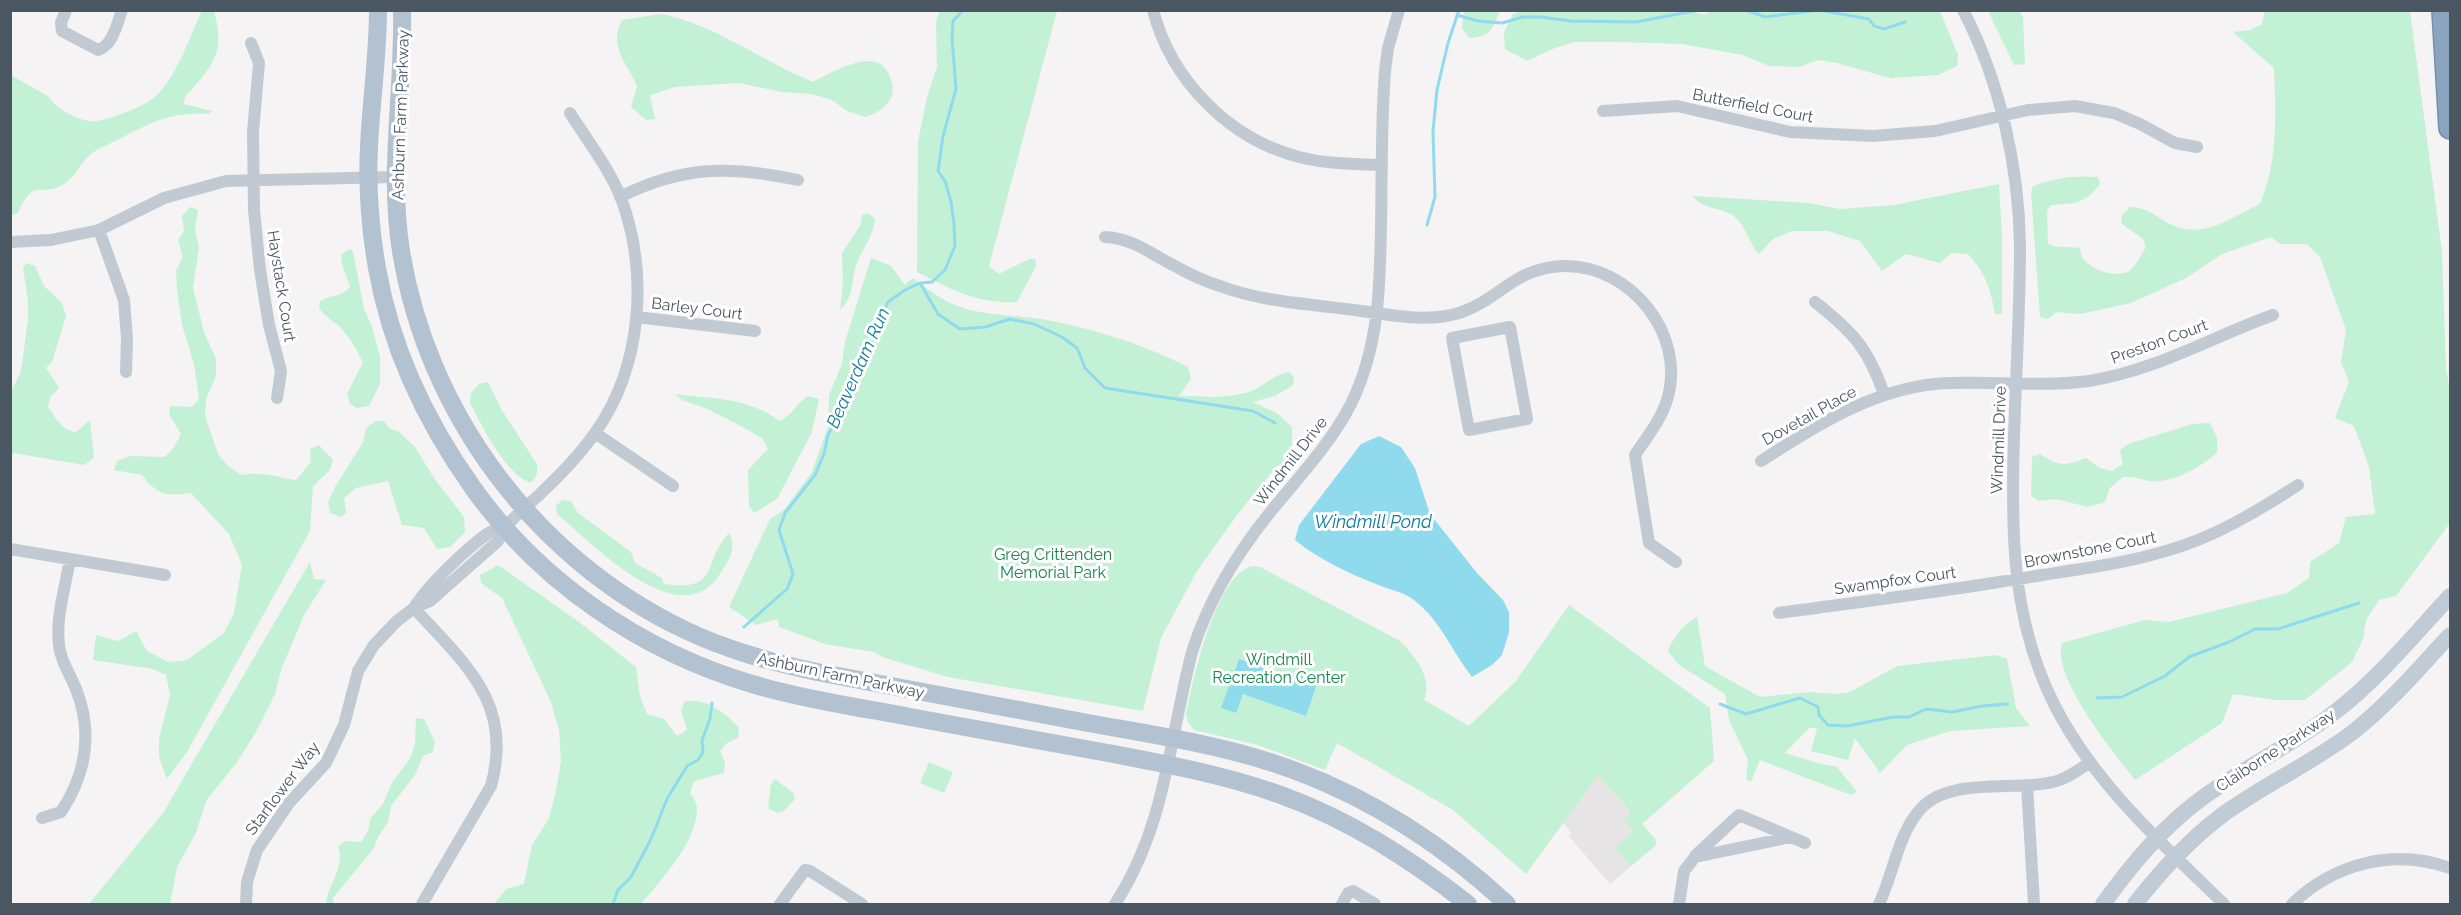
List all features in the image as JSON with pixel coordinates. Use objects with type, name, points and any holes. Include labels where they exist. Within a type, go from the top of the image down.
[{"type":"highway","points":[[2443,10],[2451,128]]},
{"type":"main road","name":"Ashburn Farm Parkway","points":[[378,10],[368,177],[372,233],[381,286],[392,328],[411,381],[424,409],[460,470],[504,527],[548,571],[595,608],[652,643],[681,658],[730,677],[815,699],[1168,764],[1255,786],[1326,813],[1403,856],[1468,904]]},
{"type":"main road","name":"Ashburn Farm Parkway","points":[[402,10],[404,53],[397,116],[394,177],[400,240],[418,321],[435,369],[463,425],[490,466],[524,509],[572,556],[617,590],[675,625],[739,652],[817,672],[1216,748],[1274,764],[1349,794],[1430,841],[1507,904]]},
{"type":"main road","name":"Claiborne Parkway","points":[[2103,904],[2126,872],[2157,837],[2204,796],[2286,747],[2336,711],[2354,696],[2451,597]]},
{"type":"main road","name":"Claiborne Parkway","points":[[2135,904],[2176,856],[2221,816],[2302,768],[2354,731],[2375,713],[2451,635]]},
{"type":"street","points":[[66,10],[61,23],[62,31],[98,50],[110,41],[122,10]]},
{"type":"street","points":[[1153,10],[1162,38],[1187,81],[1213,110],[1244,133],[1299,158],[1382,165]]},
{"type":"street","name":"Windmill Drive","points":[[1115,904],[1128,885],[1153,829],[1192,652],[1215,593],[1243,549],[1317,456],[1342,420],[1365,370],[1378,313],[1385,70],[1390,40],[1399,10]]},
{"type":"street","name":"Windmill Drive","points":[[1963,10],[1982,52],[2002,117],[2017,195],[2019,221],[2013,516],[2016,579],[2025,622],[2043,679],[2068,731],[2090,763],[2157,837],[2224,904]]},
{"type":"street","name":"Haystack Court","points":[[251,43],[259,63],[252,132],[252,179],[260,270],[269,325],[281,370],[277,399]]},
{"type":"street","name":"Butterfield Court","points":[[1604,111],[1677,106],[1790,132],[1840,136],[1912,134],[2060,106],[2092,108],[2114,113],[2140,123],[2175,143],[2197,147]]},
{"type":"street","name":"Starflower Way","points":[[246,904],[247,882],[257,850],[289,803],[326,763],[344,725],[355,679],[374,645],[414,608],[422,594],[488,533],[504,527],[572,461],[595,433],[608,412],[625,372],[636,317],[638,294],[629,226],[620,197],[570,113]]},
{"type":"street","points":[[620,197],[667,178],[711,170],[745,171],[798,180]]},
{"type":"street","points":[[10,242],[51,240],[99,230],[181,192],[226,181],[394,177]]},
{"type":"street","points":[[99,230],[124,300],[127,339],[126,372]]},
{"type":"street","points":[[1105,237],[1120,238],[1136,244],[1199,278],[1242,293],[1378,313],[1420,317],[1448,316],[1478,305],[1520,277],[1548,267],[1566,266],[1600,273],[1629,288],[1653,314],[1663,333],[1669,355],[1670,376],[1667,400],[1635,455],[1649,543],[1676,562]]},
{"type":"street","points":[[1815,302],[1844,325],[1859,342],[1869,357],[1884,394]]},
{"type":"street","name":"Preston Court","points":[[2016,384],[2061,383],[2121,375],[2144,368],[2273,315]]},
{"type":"street","points":[[1448,316],[1452,338],[1469,430],[1527,418],[1510,327],[1452,338]]},
{"type":"street","name":"Barley Court","points":[[636,317],[754,331]]},
{"type":"street","name":"Dovetail Place","points":[[1761,461],[1844,411],[1884,394],[1946,383],[2016,384]]},
{"type":"street","points":[[595,433],[673,486]]},
{"type":"street","name":"Brownstone Court","points":[[2016,579],[2121,562],[2171,550],[2222,530],[2298,485]]},
{"type":"street","points":[[10,549],[165,575]]},
{"type":"street","points":[[42,818],[61,812],[78,781],[85,758],[85,722],[82,705],[65,667],[58,634],[70,560]]},
{"type":"street","name":"Swampfox Court","points":[[1779,613],[2016,579]]},
{"type":"street","points":[[414,608],[479,681],[488,701],[497,737],[496,765],[491,786],[423,904]]},
{"type":"street","points":[[1879,904],[1907,830],[1919,810],[1953,791],[1973,787],[2055,782],[2090,763]]},
{"type":"street","points":[[2027,785],[2034,904]]},
{"type":"street","points":[[1678,904],[1684,871],[1695,857],[1739,815],[1805,843]]},
{"type":"street","points":[[1695,857],[1791,837]]},
{"type":"street","points":[[2292,904],[2316,884],[2332,875],[2367,862],[2404,859],[2451,868]]},
{"type":"street","points":[[780,904],[805,870],[862,904]]},
{"type":"street","points":[[1342,904],[1348,893],[1353,891],[1375,904]]},
{"type":"shaded area","points":[[1598,775],[1656,840],[1656,845],[1610,884],[1569,836],[1571,833],[1562,821]]},
{"type":"green space","points":[[940,10],[1057,11],[989,266],[999,274],[1029,259],[1035,259],[1036,266],[1017,302],[977,298],[954,290],[917,272],[918,141],[927,97],[937,67],[936,22]]},
{"type":"green space","points":[[1464,10],[1500,11],[1490,31],[1482,36],[1469,38],[1462,28]]},
{"type":"green space","points":[[1686,10],[1706,15],[1710,10],[1940,11],[1958,55],[1957,66],[1938,75],[1890,78],[1818,60],[1799,67],[1769,66],[1743,55],[1682,44],[1574,42],[1527,61],[1505,49],[1504,33],[1513,14],[1522,11]]},
{"type":"green space","points":[[202,11],[214,11],[218,45],[213,62],[186,96],[184,104],[212,111],[209,114],[174,116],[164,119],[99,149],[88,156],[64,184],[49,190],[33,191],[24,201],[18,213],[11,215],[11,75],[49,97],[57,106],[83,120],[96,121],[119,115],[151,100],[164,87],[177,67]]},
{"type":"green space","points":[[1988,11],[2019,11],[2023,17],[2025,64],[2014,65]]},
{"type":"green space","points":[[2265,11],[2410,11],[2442,252],[2446,368],[2450,391],[2450,523],[2396,596],[2379,600],[2366,620],[2363,639],[2352,662],[2305,700],[2276,700],[2233,694],[2222,723],[2135,780],[2086,714],[2075,694],[2061,658],[2062,643],[2145,620],[2169,622],[2287,593],[2309,578],[2310,562],[2339,543],[2346,517],[2375,514],[2369,467],[2354,426],[2335,418],[2349,382],[2341,362],[2346,330],[2320,257],[2307,244],[2280,244],[2271,237],[2222,254],[2186,278],[2131,303],[2080,314],[2056,312],[2048,319],[2040,317],[2031,192],[2033,186],[2057,179],[2098,177],[2100,184],[2084,199],[2073,203],[2051,205],[2047,211],[2048,244],[2080,248],[2086,262],[2111,274],[2124,273],[2132,269],[2146,247],[2143,239],[2122,224],[2121,217],[2130,207],[2145,210],[2168,223],[2192,230],[2215,226],[2260,204],[2273,154],[2274,68],[2233,32],[2250,30],[2262,24]]},
{"type":"green space","points":[[661,14],[701,26],[813,82],[853,64],[876,62],[888,72],[893,88],[891,98],[883,108],[865,117],[847,111],[832,100],[811,94],[782,92],[739,83],[675,87],[650,95],[655,119],[646,120],[631,107],[637,86],[620,54],[618,30],[622,20]]},
{"type":"green space","points":[[1999,184],[2002,314],[1995,314],[1986,281],[1968,254],[1951,253],[1940,263],[1906,254],[1882,271],[1860,241],[1828,231],[1792,231],[1773,239],[1759,254],[1737,219],[1727,212],[1706,206],[1693,196],[1809,203],[1840,209],[1894,205]]},
{"type":"green space","points":[[190,207],[198,210],[195,230],[199,247],[193,288],[204,332],[216,359],[216,376],[206,399],[205,416],[218,454],[227,465],[241,475],[262,474],[296,480],[311,462],[310,449],[319,445],[333,460],[330,470],[313,486],[310,531],[187,752],[167,779],[159,757],[159,739],[170,695],[166,675],[153,669],[93,660],[96,635],[118,641],[136,631],[147,651],[168,662],[187,660],[224,633],[234,613],[242,565],[229,534],[191,493],[163,493],[153,487],[142,475],[114,470],[117,461],[130,456],[165,457],[181,434],[169,414],[170,406],[192,407],[199,399],[194,364],[182,325],[176,271],[183,257],[178,240],[184,231],[182,216]]},
{"type":"green space","points":[[868,213],[875,219],[873,230],[856,265],[851,292],[840,310],[843,281],[842,253],[860,226],[862,215]]},
{"type":"green space","points":[[349,249],[353,251],[364,309],[380,356],[380,384],[369,406],[357,408],[350,404],[347,394],[363,362],[345,332],[319,308],[320,301],[340,294],[350,287],[341,255]]},
{"type":"green space","name":"Greg Crittenden Memorial Park","points":[[871,258],[891,266],[905,285],[913,278],[939,297],[960,307],[984,313],[1035,318],[1083,328],[1172,359],[1188,367],[1191,379],[1179,396],[1237,395],[1256,389],[1284,373],[1289,372],[1294,377],[1293,385],[1275,396],[1253,402],[1277,413],[1292,427],[1292,450],[1289,460],[1277,466],[1237,515],[1197,571],[1161,638],[1143,711],[948,677],[882,657],[874,652],[825,644],[779,627],[778,619],[756,625],[729,607],[770,519],[784,510],[812,472],[828,427],[829,395],[842,364],[845,342]]},
{"type":"green space","points":[[26,263],[35,266],[44,286],[62,303],[66,316],[52,362],[46,368],[59,388],[50,397],[48,407],[60,423],[71,431],[76,432],[90,420],[94,458],[84,465],[13,453],[11,460],[11,391],[21,372],[28,319],[23,268]]},
{"type":"green space","points":[[488,382],[501,409],[537,464],[537,474],[532,482],[523,479],[505,462],[470,403],[471,393],[479,384]]},
{"type":"green space","points":[[675,394],[742,403],[755,407],[779,421],[788,416],[808,396],[819,399],[812,432],[777,499],[754,513],[749,506],[748,470],[768,449],[763,439],[705,408],[682,400]]},
{"type":"green space","points":[[376,421],[384,421],[390,429],[398,431],[415,447],[434,478],[464,517],[465,532],[450,547],[437,549],[424,528],[402,525],[388,481],[356,488],[344,498],[346,513],[341,517],[330,513],[328,502],[335,487],[363,442],[366,428]]},
{"type":"green space","points":[[2210,423],[2217,438],[2217,452],[2196,468],[2177,477],[2150,481],[2123,477],[2110,488],[2105,502],[2088,507],[2056,499],[2039,501],[2031,496],[2032,457],[2040,454],[2063,464],[2086,458],[2100,468],[2112,471],[2123,464],[2120,450],[2128,444],[2192,424]]},
{"type":"green space","points":[[562,500],[571,501],[578,513],[631,552],[635,563],[662,578],[664,584],[682,585],[703,579],[715,554],[729,533],[732,544],[731,554],[720,574],[703,591],[682,595],[660,590],[636,578],[613,562],[557,514],[556,506]]},
{"type":"green space","points":[[310,562],[314,579],[326,580],[304,615],[281,670],[275,694],[256,732],[237,762],[206,801],[196,833],[177,867],[170,904],[89,904],[163,813]]},
{"type":"green space","points":[[498,565],[579,622],[636,667],[640,696],[647,714],[664,719],[677,736],[687,730],[681,711],[685,701],[692,700],[715,708],[729,717],[739,728],[738,738],[727,743],[720,751],[725,762],[724,773],[694,781],[690,792],[697,809],[691,834],[677,860],[641,904],[494,904],[506,889],[524,884],[532,845],[548,820],[561,761],[559,730],[551,702],[502,598],[481,583],[480,575]]},
{"type":"green space","name":"Windmill Recreation Center","points":[[1252,566],[1260,567],[1400,641],[1421,668],[1426,684],[1424,700],[1469,726],[1516,681],[1569,605],[1710,708],[1714,761],[1642,824],[1656,840],[1656,845],[1631,866],[1615,848],[1634,831],[1624,819],[1631,812],[1598,775],[1526,874],[1453,810],[1337,743],[1325,770],[1258,745],[1194,730],[1186,714],[1208,631],[1227,589],[1239,574]]},
{"type":"green space","points":[[1697,617],[1705,666],[1760,697],[1810,692],[1834,694],[1850,692],[1897,666],[1996,655],[2007,659],[2016,708],[2030,726],[1950,731],[1907,745],[1880,773],[1855,738],[1848,760],[1811,751],[1817,728],[1809,728],[1785,753],[1837,767],[1857,792],[1851,795],[1760,760],[1751,782],[1746,779],[1748,760],[1729,720],[1725,694],[1679,665],[1668,651],[1680,631]]},
{"type":"green space","points":[[416,718],[424,719],[435,742],[433,752],[423,756],[415,775],[391,806],[388,822],[374,848],[333,898],[333,904],[326,904],[329,889],[340,862],[338,847],[345,841],[361,842],[369,829],[370,819],[383,804],[392,783],[411,757],[415,743]]},
{"type":"green space","points":[[929,762],[953,772],[944,793],[920,783]]},
{"type":"green space","points":[[775,779],[793,793],[795,799],[784,811],[778,813],[769,809],[770,787]]},
{"type":"water","name":"Windmill Pond","points":[[1379,436],[1401,447],[1415,468],[1430,514],[1477,573],[1503,600],[1509,612],[1509,632],[1502,655],[1492,665],[1472,677],[1439,626],[1414,600],[1334,565],[1295,540],[1299,525],[1361,444]]},
{"type":"water","points":[[1239,659],[1295,679],[1299,670],[1319,678],[1306,716],[1243,694],[1236,713],[1221,708]]},
{"type":"waterway","name":"Beaverdam Run","points":[[744,627],[787,589],[793,574],[779,530],[785,513],[815,475],[824,454],[828,435],[848,399],[858,362],[871,347],[888,302],[920,283],[932,282],[945,270],[955,246],[951,202],[945,181],[938,171],[943,136],[956,89],[953,21],[963,10]]},
{"type":"waterway","points":[[1427,225],[1435,197],[1433,131],[1437,90],[1448,43],[1459,10]]},
{"type":"waterway","points":[[1457,15],[1478,21],[1502,23],[1523,17],[1571,21],[1636,22],[1699,10]]},
{"type":"waterway","points":[[1712,10],[1737,10]]},
{"type":"waterway","points":[[1746,10],[1765,17],[1819,10]]},
{"type":"waterway","points":[[1819,10],[1869,19],[1874,26],[1884,29],[1905,22]]},
{"type":"waterway","points":[[920,283],[938,314],[960,329],[985,327],[1010,319],[1034,324],[1062,337],[1077,348],[1085,368],[1105,388],[1253,411],[1275,423]]},
{"type":"waterway","points":[[2097,698],[2122,697],[2165,676],[2189,657],[2229,642],[2255,629],[2278,629],[2359,603]]},
{"type":"waterway","points":[[1720,704],[1746,714],[1800,698],[1818,707],[1819,715],[1828,725],[1847,726],[1893,717],[1909,717],[1926,709],[1952,712],[2008,704]]},
{"type":"waterway","name":"Beaverdam Run","points":[[613,904],[618,890],[631,877],[651,839],[667,799],[687,766],[698,760],[703,752],[702,740],[710,719],[712,703]]}]
